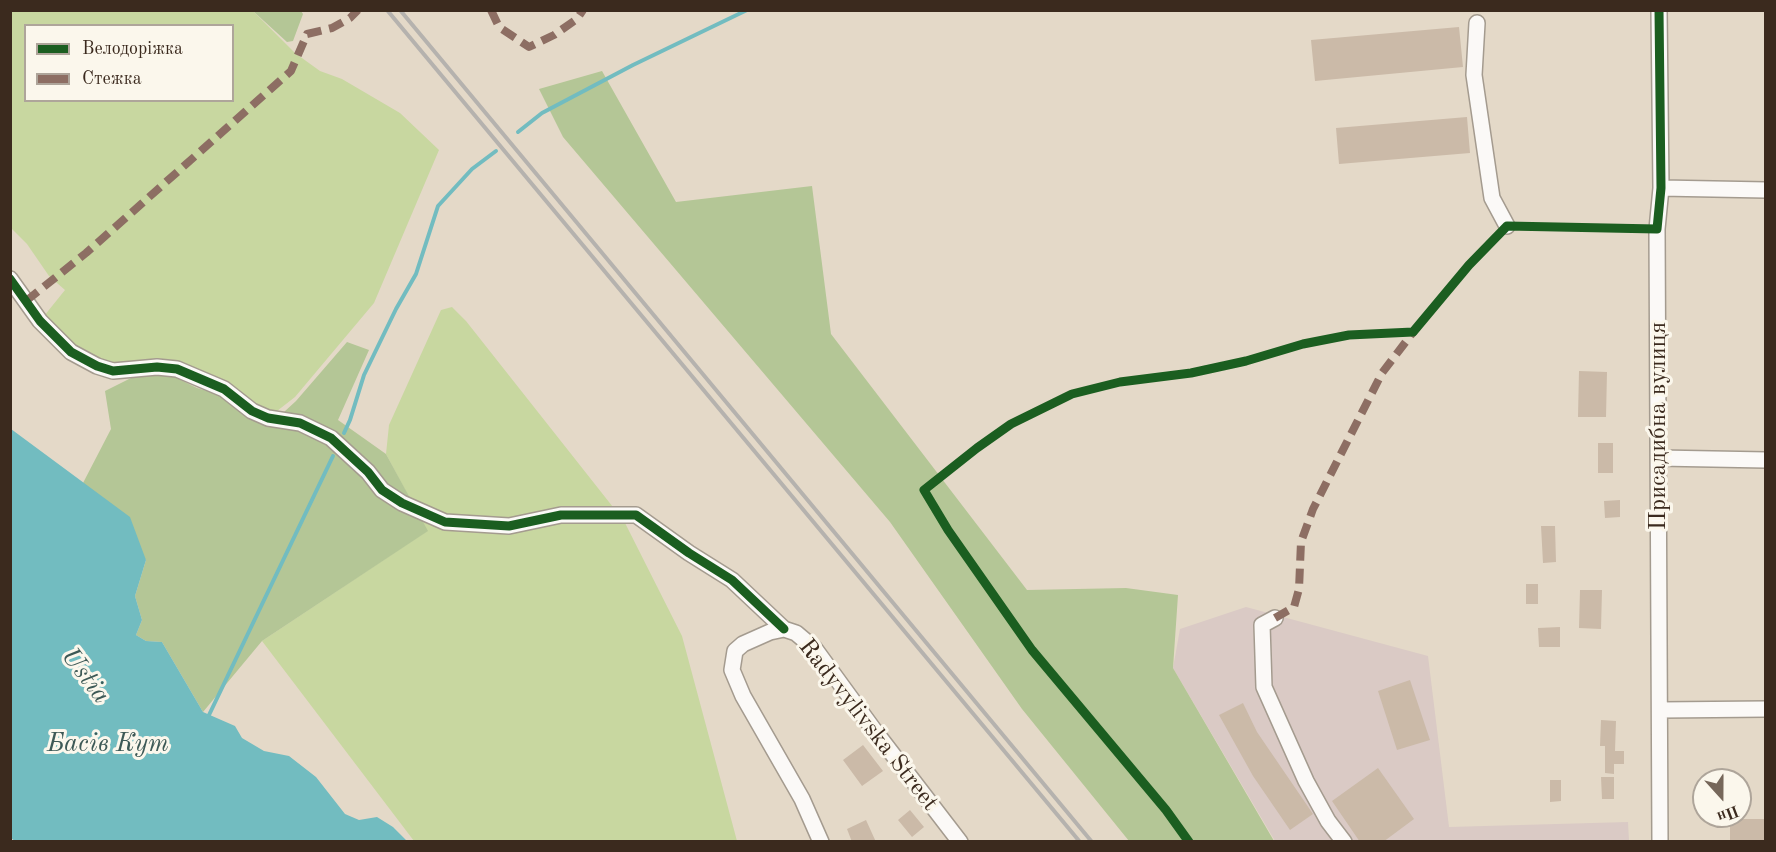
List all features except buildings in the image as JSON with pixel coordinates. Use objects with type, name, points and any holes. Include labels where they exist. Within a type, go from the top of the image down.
[{"type":"street","name":"Присадибна вулиця","points":[[1659,10],[1661,188],[1657,229],[1660,842]]},
{"type":"street","points":[[1477,23],[1474,75],[1492,198],[1507,226]]},
{"type":"street","points":[[1661,188],[1766,190]]},
{"type":"street","points":[[10,279],[40,321],[71,352],[97,366],[113,371],[157,367],[177,369],[224,389],[252,411],[268,418],[300,423],[331,438],[368,472],[382,490],[402,503],[445,522],[509,526],[561,514],[636,516],[732,580],[784,629]]},
{"type":"street","points":[[1659,458],[1766,460]]},
{"type":"street","points":[[1275,618],[1262,624],[1264,687],[1306,781],[1328,821],[1344,842]]},
{"type":"street","name":"Radyvylivska Street","points":[[821,842],[802,800],[743,696],[732,670],[735,651],[743,644],[770,632],[784,629],[796,633],[815,649],[960,842]]},
{"type":"street","points":[[1661,710],[1766,709]]},
{"type":"shaded area","points":[[1246,607],[1428,656],[1449,827],[1628,822],[1629,841],[1275,841],[1173,668],[1180,629]]},
{"type":"green space","points":[[10,11],[253,11],[295,53],[320,71],[342,79],[400,113],[439,150],[374,303],[295,397],[268,418],[177,369],[97,366],[40,321],[65,290],[49,276],[27,244],[11,228]]},
{"type":"green space","points":[[253,11],[301,11],[303,14],[293,41],[287,42]]},
{"type":"green space","points":[[602,71],[676,202],[812,186],[831,334],[1027,590],[1126,588],[1178,595],[1173,668],[1274,841],[1129,841],[1022,709],[890,522],[563,137],[539,89]]},
{"type":"green space","points":[[452,307],[466,321],[624,521],[682,636],[737,841],[414,841],[262,641],[427,531],[386,454],[389,425],[441,310]]},
{"type":"green space","points":[[347,342],[369,350],[338,420],[386,454],[428,531],[262,641],[203,712],[162,642],[146,641],[136,635],[142,620],[135,596],[146,560],[83,483],[111,429],[105,391],[135,376],[167,373],[197,388],[228,397],[272,423],[296,401]]},
{"type":"water","name":"Басів Кут","points":[[11,429],[130,517],[146,560],[135,596],[142,620],[136,635],[146,641],[162,642],[203,712],[235,726],[242,738],[264,751],[289,756],[316,777],[345,814],[359,820],[377,817],[393,827],[407,841],[16,842],[11,838]]},
{"type":"waterway","points":[[518,132],[542,113],[633,65],[747,10]]},
{"type":"waterway","points":[[344,433],[364,375],[416,274],[438,206],[472,169],[496,151]]},
{"type":"waterway","points":[[209,715],[333,456]]},
{"type":"railway","points":[[387,10],[1080,842]]},
{"type":"railway","points":[[400,10],[1092,842]]},
{"type":"marked path","points":[[26,301],[86,253],[291,71],[307,34],[332,28],[350,18],[358,10]]},
{"type":"marked path","points":[[491,10],[499,27],[529,47],[554,35],[577,19],[583,10]]},
{"type":"marked path","points":[[1275,618],[1294,607],[1299,589],[1301,542],[1313,509],[1382,373],[1414,331]]},
{"type":"cycle path","points":[[1189,842],[1166,810],[1032,650],[948,530],[924,490],[1011,424],[1072,394],[1120,382],[1191,373],[1246,361],[1303,344],[1349,335],[1413,332],[1469,265],[1507,226],[1657,229],[1661,188],[1659,10]]},
{"type":"cycle path","points":[[10,279],[40,321],[71,352],[97,366],[113,371],[157,367],[177,369],[224,389],[252,411],[268,418],[300,423],[331,438],[368,472],[382,490],[402,503],[445,522],[509,526],[561,515],[636,515],[732,580],[784,629]]},
{"type":"water label","name":"Ustia","points":[[85,676]]}]
